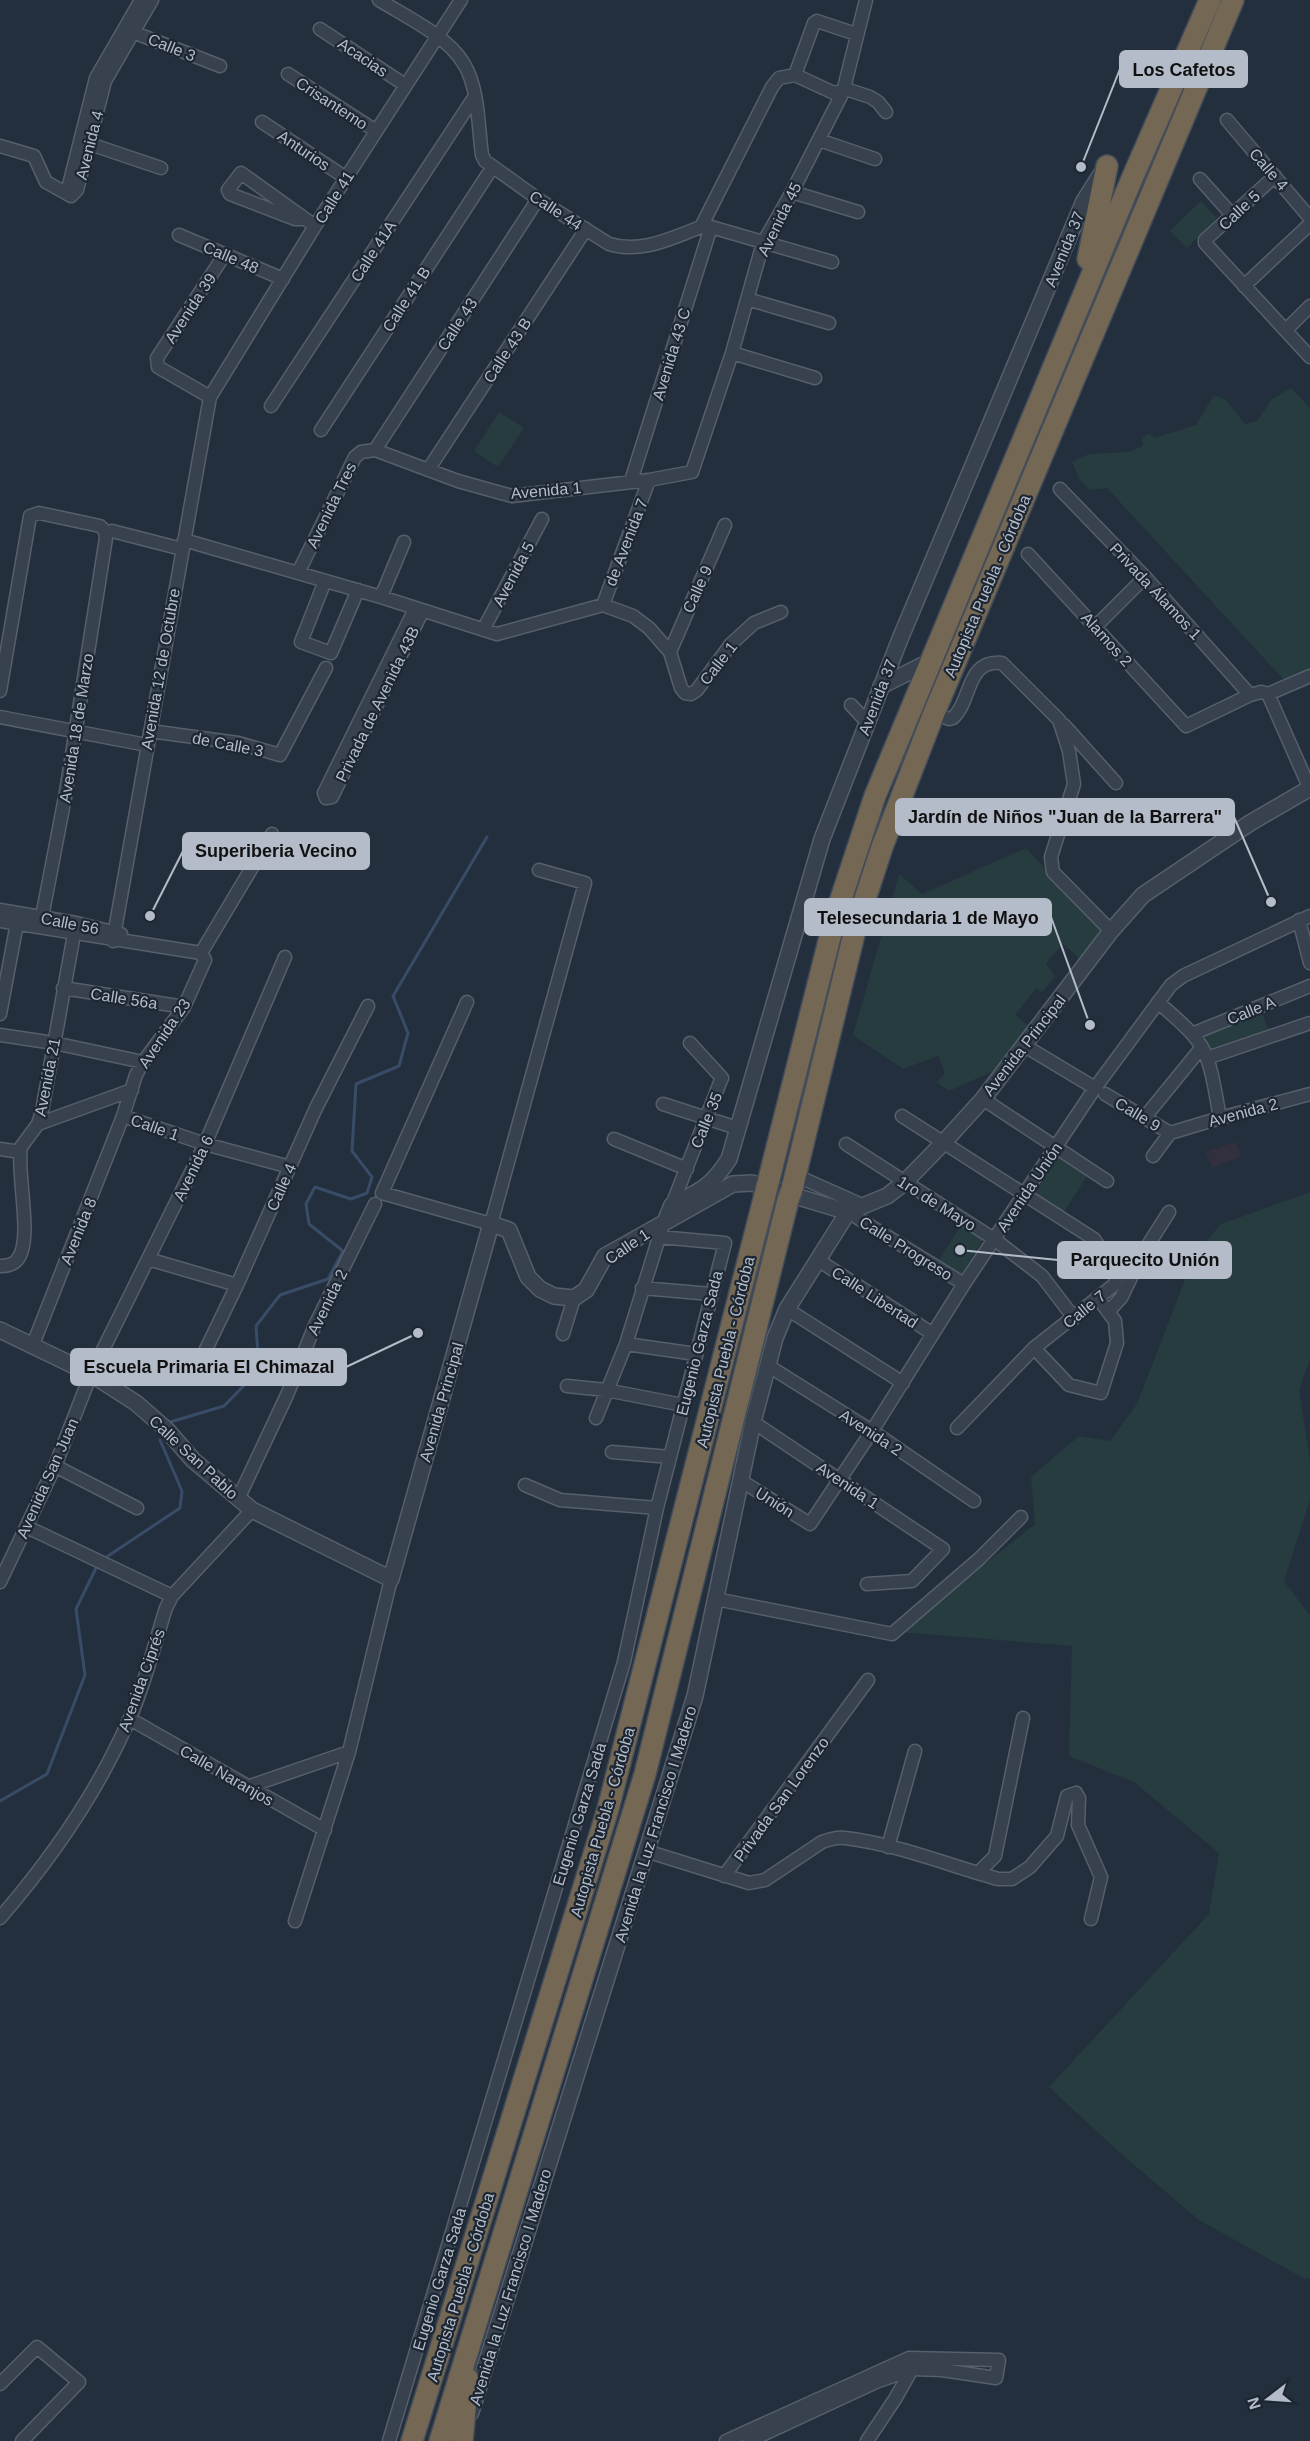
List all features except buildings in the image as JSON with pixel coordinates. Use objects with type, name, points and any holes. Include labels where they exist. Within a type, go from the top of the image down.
[{"type":"highway","name":"Autopista Puebla - Córdoba","points":[[412,2441],[608,1809],[814,992],[853,858],[929,662],[1131,181],[1210,0]]},
{"type":"highway","name":"Autopista Puebla - Córdoba","points":[[440,2441],[645,1774],[836,1004],[865,899],[896,808],[934,713],[1233,0]]},
{"type":"highway","points":[[1077,313],[1107,166]]},
{"type":"highway","points":[[462,2441],[473,2335]]},
{"type":"highway","points":[[399,2441],[422,2408]]},
{"type":"street","name":"Avenida 4","points":[[0,146],[34,156],[46,182],[71,196],[69,189],[85,143],[101,80],[129,30],[141,0]]},
{"type":"street","name":"Avenida 4","points":[[129,30],[152,0]]},
{"type":"street","points":[[379,0],[437,37],[455,51],[465,65],[475,96],[482,155],[492,168]]},
{"type":"street","name":"Calle 41","points":[[210,397],[283,279],[310,223],[346,178],[461,0]]},
{"type":"street","name":"Avenida 45","points":[[687,474],[692,472],[732,353],[763,243],[843,92],[866,0]]},
{"type":"street","points":[[856,34],[817,21],[814,23],[795,75],[834,93],[849,90],[870,97],[878,102],[886,112]]},
{"type":"street","name":"Acacias","points":[[321,29],[405,85]]},
{"type":"street","name":"Calle 3","points":[[129,30],[220,66]]},
{"type":"street","name":"Crisantemo","points":[[288,74],[375,131]]},
{"type":"street","name":"Avenida 43 C","points":[[631,481],[706,227],[772,87],[779,78],[795,75]]},
{"type":"street","name":"Calle 41A","points":[[271,406],[475,96]]},
{"type":"street","name":"Calle 4","points":[[1227,120],[1310,218]]},
{"type":"street","name":"Anturios","points":[[262,122],[346,178]]},
{"type":"street","points":[[819,140],[875,159]]},
{"type":"street","points":[[85,143],[161,168]]},
{"type":"street","name":"Avenida 37","points":[[672,1205],[707,1188],[729,1159],[822,838],[881,686],[1084,201],[1107,166]]},
{"type":"street","name":"Calle 44","points":[[492,168],[609,244],[633,249],[644,248],[706,227]]},
{"type":"street","name":"Calle 41 B","points":[[321,430],[492,168]]},
{"type":"street","points":[[241,173],[300,213],[310,223],[230,194],[228,190],[241,173]]},
{"type":"street","name":"Calle 5","points":[[1244,286],[1205,243],[1205,240],[1275,176]]},
{"type":"street","points":[[1200,179],[1233,216]]},
{"type":"street","points":[[792,192],[858,212]]},
{"type":"street","name":"Calle 43","points":[[375,450],[538,199]]},
{"type":"street","points":[[1310,224],[1244,286],[1310,357]]},
{"type":"street","points":[[706,227],[832,262]]},
{"type":"street","name":"Calle 43 B","points":[[428,470],[586,229]]},
{"type":"street","name":"Calle 48","points":[[179,235],[283,279]]},
{"type":"street","name":"Avenida 39","points":[[210,397],[158,367],[156,363],[157,358],[225,254]]},
{"type":"street","points":[[747,298],[829,323]]},
{"type":"street","points":[[1286,330],[1310,306]]},
{"type":"street","points":[[732,353],[815,378]]},
{"type":"street","name":"Avenida 12 de Octubre","points":[[114,936],[210,397]]},
{"type":"street","name":"Avenida 1","points":[[375,450],[428,470],[512,496],[687,474]]},
{"type":"street","name":"Avenida Tres","points":[[298,573],[355,457],[375,450]]},
{"type":"street","name":"de Avenida 7","points":[[603,605],[649,480]]},
{"type":"street","name":"Privada Álamos 1","points":[[1060,489],[1145,577],[1250,694]]},
{"type":"street","points":[[0,691],[29,519],[33,514],[39,513],[97,525],[109,535],[182,544],[298,573],[497,634],[603,605]]},
{"type":"street","name":"Avenida 5","points":[[483,630],[543,519]]},
{"type":"street","name":"Calle 9","points":[[670,652],[725,525]]},
{"type":"street","name":"Avenida 18 de Marzo","points":[[42,917],[109,535]]},
{"type":"street","points":[[381,597],[404,542]]},
{"type":"street","name":"Alamos 2","points":[[1028,554],[1186,726],[1250,694]]},
{"type":"street","points":[[1096,626],[1145,577]]},
{"type":"street","points":[[325,581],[301,642],[331,653],[358,590]]},
{"type":"street","name":"Calle 1","points":[[603,605],[641,621],[670,652],[681,688],[685,693],[691,694],[697,690],[731,644],[754,622],[781,612]]},
{"type":"street","name":"Privada de Avenida 43B","points":[[418,610],[332,796],[326,798],[324,793],[418,610]]},
{"type":"street","points":[[881,686],[929,662]]},
{"type":"street","points":[[934,713],[949,719],[953,718],[978,668],[990,662],[1002,663],[1059,720],[1116,783]]},
{"type":"street","name":"de Calle 3","points":[[150,731],[238,743],[280,755],[326,668]]},
{"type":"street","points":[[1250,694],[1261,692],[1268,694],[1310,676]]},
{"type":"street","points":[[1268,694],[1310,788]]},
{"type":"street","points":[[851,705],[867,722]]},
{"type":"street","points":[[0,717],[147,745]]},
{"type":"street","points":[[1059,720],[1069,751],[1074,784],[1051,857],[1051,865],[1053,872],[1111,931]]},
{"type":"street","name":"Avenida Principal","points":[[848,1212],[862,1205],[876,1202],[904,1183],[944,1142],[1025,1046],[1131,906],[1154,886],[1250,823],[1310,788]]},
{"type":"street","points":[[201,953],[272,834]]},
{"type":"street","name":"Avenida Principal","points":[[295,1921],[349,1752],[391,1579],[585,883],[539,870]]},
{"type":"street","name":"Calle 56","points":[[0,910],[18,919],[201,953]]},
{"type":"street","name":"Calle 56","points":[[0,921],[42,917],[75,928]]},
{"type":"street","points":[[1304,918],[1310,963]]},
{"type":"street","name":"Avenida Unión","points":[[810,1524],[994,1239],[1056,1148],[1100,1091],[1171,985],[1183,976],[1304,918]]},
{"type":"street","points":[[0,1014],[18,919]]},
{"type":"street","name":"Avenida 21","points":[[20,1152],[24,1140],[38,1124],[75,928]]},
{"type":"street","name":"Avenida 23","points":[[123,1116],[143,1062],[184,1008],[205,960],[201,953]]},
{"type":"street","name":"Avenida 6","points":[[91,1374],[205,1144],[285,957]]},
{"type":"street","name":"Calle A","points":[[1192,1034],[1310,986]]},
{"type":"street","name":"Calle 56a","points":[[63,988],[184,1008]]},
{"type":"street","name":"Avenida 2","points":[[238,1499],[287,1395],[315,1325],[379,1199],[467,1002]]},
{"type":"street","points":[[1158,1002],[1192,1034],[1204,1052],[1220,1118]]},
{"type":"street","name":"Calle 4","points":[[196,1370],[368,1006]]},
{"type":"street","points":[[1145,1117],[1204,1052],[1310,1023]]},
{"type":"street","points":[[0,1035],[54,1043],[143,1062]]},
{"type":"street","name":"Calle 35","points":[[672,1205],[722,1078],[690,1044]]},
{"type":"street","name":"Calle 9","points":[[1025,1046],[1170,1133]]},
{"type":"street","points":[[38,1124],[132,1090]]},
{"type":"street","name":"Avenida 2","points":[[1170,1133],[1310,1094]]},
{"type":"street","points":[[983,1098],[1107,1181]]},
{"type":"street","points":[[663,1104],[737,1128]]},
{"type":"street","name":"Calle 1","points":[[123,1116],[205,1144],[290,1167]]},
{"type":"street","name":"Avenida 8","points":[[32,1347],[123,1116]]},
{"type":"street","points":[[902,1116],[1025,1193]]},
{"type":"street","points":[[1153,1156],[1170,1133]]},
{"type":"street","points":[[614,1139],[687,1169]]},
{"type":"street","name":"1ro de Mayo","points":[[846,1144],[994,1239],[1042,1275],[1074,1318]]},
{"type":"street","points":[[0,1149],[20,1152],[25,1227],[22,1251],[17,1262],[8,1266],[0,1266]]},
{"type":"street","name":"Calle 1","points":[[580,1294],[605,1256],[733,1184],[743,1182],[848,1212]]},
{"type":"street","points":[[792,1188],[862,1205]]},
{"type":"street","name":"Calle 7","points":[[957,1428],[1034,1348],[1114,1285],[1117,1278],[1095,1239],[1025,1193]]},
{"type":"street","points":[[379,1199],[509,1230],[528,1277],[540,1289],[554,1296],[580,1294],[563,1334]]},
{"type":"street","points":[[596,1418],[626,1344],[659,1236],[672,1205]]},
{"type":"street","name":"Avenida la Luz Francisco I Madero","points":[[462,2441],[695,1696],[740,1480],[775,1338],[786,1309],[848,1212]]},
{"type":"street","name":"Calle Progreso","points":[[848,1212],[964,1284]]},
{"type":"street","points":[[1108,1312],[1120,1298],[1143,1253],[1169,1212]]},
{"type":"street","name":"Eugenio Garza Sada","points":[[389,2441],[621,1674],[657,1508],[725,1243],[659,1236]]},
{"type":"street","points":[[148,1259],[237,1285]]},
{"type":"street","name":"Calle Libertad","points":[[818,1260],[933,1334]]},
{"type":"street","points":[[642,1288],[711,1294]]},
{"type":"street","points":[[1034,1348],[1070,1385],[1101,1394],[1117,1343],[1115,1321],[1098,1298]]},
{"type":"street","points":[[786,1309],[903,1383]]},
{"type":"street","name":"Calle San Pablo","points":[[0,1330],[91,1374],[135,1403],[167,1430],[193,1460],[252,1510],[391,1579]]},
{"type":"street","points":[[626,1344],[696,1354]]},
{"type":"street","name":"Avenida 2","points":[[767,1365],[872,1431],[974,1501]]},
{"type":"street","name":"Avenida San Juan","points":[[0,1582],[55,1466],[91,1374]]},
{"type":"street","points":[[567,1386],[606,1390],[683,1405]]},
{"type":"street","name":"Avenida 1","points":[[753,1422],[943,1549],[912,1581],[867,1584]]},
{"type":"street","points":[[612,1452],[670,1457]]},
{"type":"street","points":[[55,1466],[137,1508]]},
{"type":"street","name":"Unión","points":[[740,1480],[810,1524]]},
{"type":"street","points":[[525,1485],[560,1500],[657,1508]]},
{"type":"street","name":"Avenida Ciprés","points":[[0,1918],[35,1877],[82,1811],[130,1719],[172,1596],[252,1510]]},
{"type":"street","points":[[716,1599],[892,1634],[980,1559],[1021,1517]]},
{"type":"street","points":[[27,1527],[172,1596]]},
{"type":"street","name":"Privada San Lorenzo","points":[[724,1876],[868,1680]]},
{"type":"street","points":[[978,1873],[995,1856],[1023,1718]]},
{"type":"street","name":"Calle Naranjos","points":[[130,1719],[325,1830]]},
{"type":"street","points":[[888,1847],[915,1751]]},
{"type":"street","points":[[247,1787],[349,1752]]},
{"type":"street","points":[[646,1851],[749,1883],[765,1880],[822,1842],[844,1838],[888,1847],[998,1879],[1012,1879],[1030,1868],[1057,1836],[1067,1796],[1076,1793],[1079,1798],[1078,1825],[1101,1877],[1091,1919]]},
{"type":"street","points":[[0,2384],[37,2347],[79,2382],[22,2441]]},
{"type":"street","points":[[726,2441],[910,2363],[999,2360],[996,2378],[910,2363],[876,2382],[749,2441]]},
{"type":"street","points":[[867,2441],[895,2399],[910,2363]]},
{"type":"street","points":[[876,2382],[895,2399]]},
{"type":"shaded area","points":[[1236,1142],[1241,1157],[1212,1167],[1206,1152]]},
{"type":"green space","points":[[1201,201],[1217,218],[1187,248],[1170,231]]},
{"type":"green space","points":[[1291,388],[1310,408],[1310,670],[1285,681],[1107,488],[1090,490],[1079,479],[1072,462],[1089,454],[1128,452],[1143,446],[1142,438],[1149,433],[1154,438],[1196,425],[1214,395],[1226,400],[1245,424],[1257,421],[1272,399]]},
{"type":"green space","points":[[499,412],[524,428],[498,467],[474,451]]},
{"type":"green space","points":[[1026,848],[1104,931],[1082,961],[1063,944],[1046,963],[1055,977],[1042,992],[1036,988],[1015,1015],[1030,1027],[998,1069],[949,1091],[936,1082],[945,1073],[938,1056],[903,1069],[853,1035],[899,874],[922,894]]},
{"type":"green space","points":[[1261,1010],[1269,1032],[1212,1052],[1200,1033]]},
{"type":"green space","points":[[1059,1154],[1089,1173],[1064,1212],[1035,1193]]},
{"type":"green space","points":[[1310,1192],[1310,1359],[1299,1390],[1310,1461],[1310,1499],[1284,1581],[1310,1616],[1310,2278],[1305,2279],[1199,2220],[1119,2152],[1049,2087],[1209,1914],[1219,1853],[1134,1782],[1069,1756],[1072,1646],[900,1632],[1035,1524],[1031,1477],[1079,1436],[1110,1441],[1137,1404],[1195,1254],[1221,1224]]},
{"type":"green space","points":[[961,1225],[983,1239],[960,1276],[938,1262]]},
{"type":"waterway","points":[[167,1423],[224,1406],[259,1370],[256,1326],[280,1295],[328,1279],[343,1251],[309,1224],[306,1204],[315,1187],[351,1199],[367,1193],[372,1177],[352,1151],[356,1084],[399,1066],[408,1033],[393,996],[487,837]]},
{"type":"waterway","points":[[102,1560],[180,1508],[182,1491],[160,1440]]},
{"type":"waterway","points":[[0,1801],[47,1774],[85,1675],[76,1609],[98,1564]]},
{"type":"place","name":"Los Cafetos","points":[[1081,167]]},
{"type":"place","name":"Jardín de Niños \"Juan de la Barrera\"","points":[[1271,902]]},
{"type":"place","name":"Superiberia Vecino","points":[[150,916]]},
{"type":"place","name":"Telesecundaria 1 de Mayo","points":[[1090,1025]]},
{"type":"place","name":"Parquecito Unión","points":[[960,1250]]},
{"type":"place","name":"Escuela Primaria El Chimazal","points":[[418,1333]]}]
